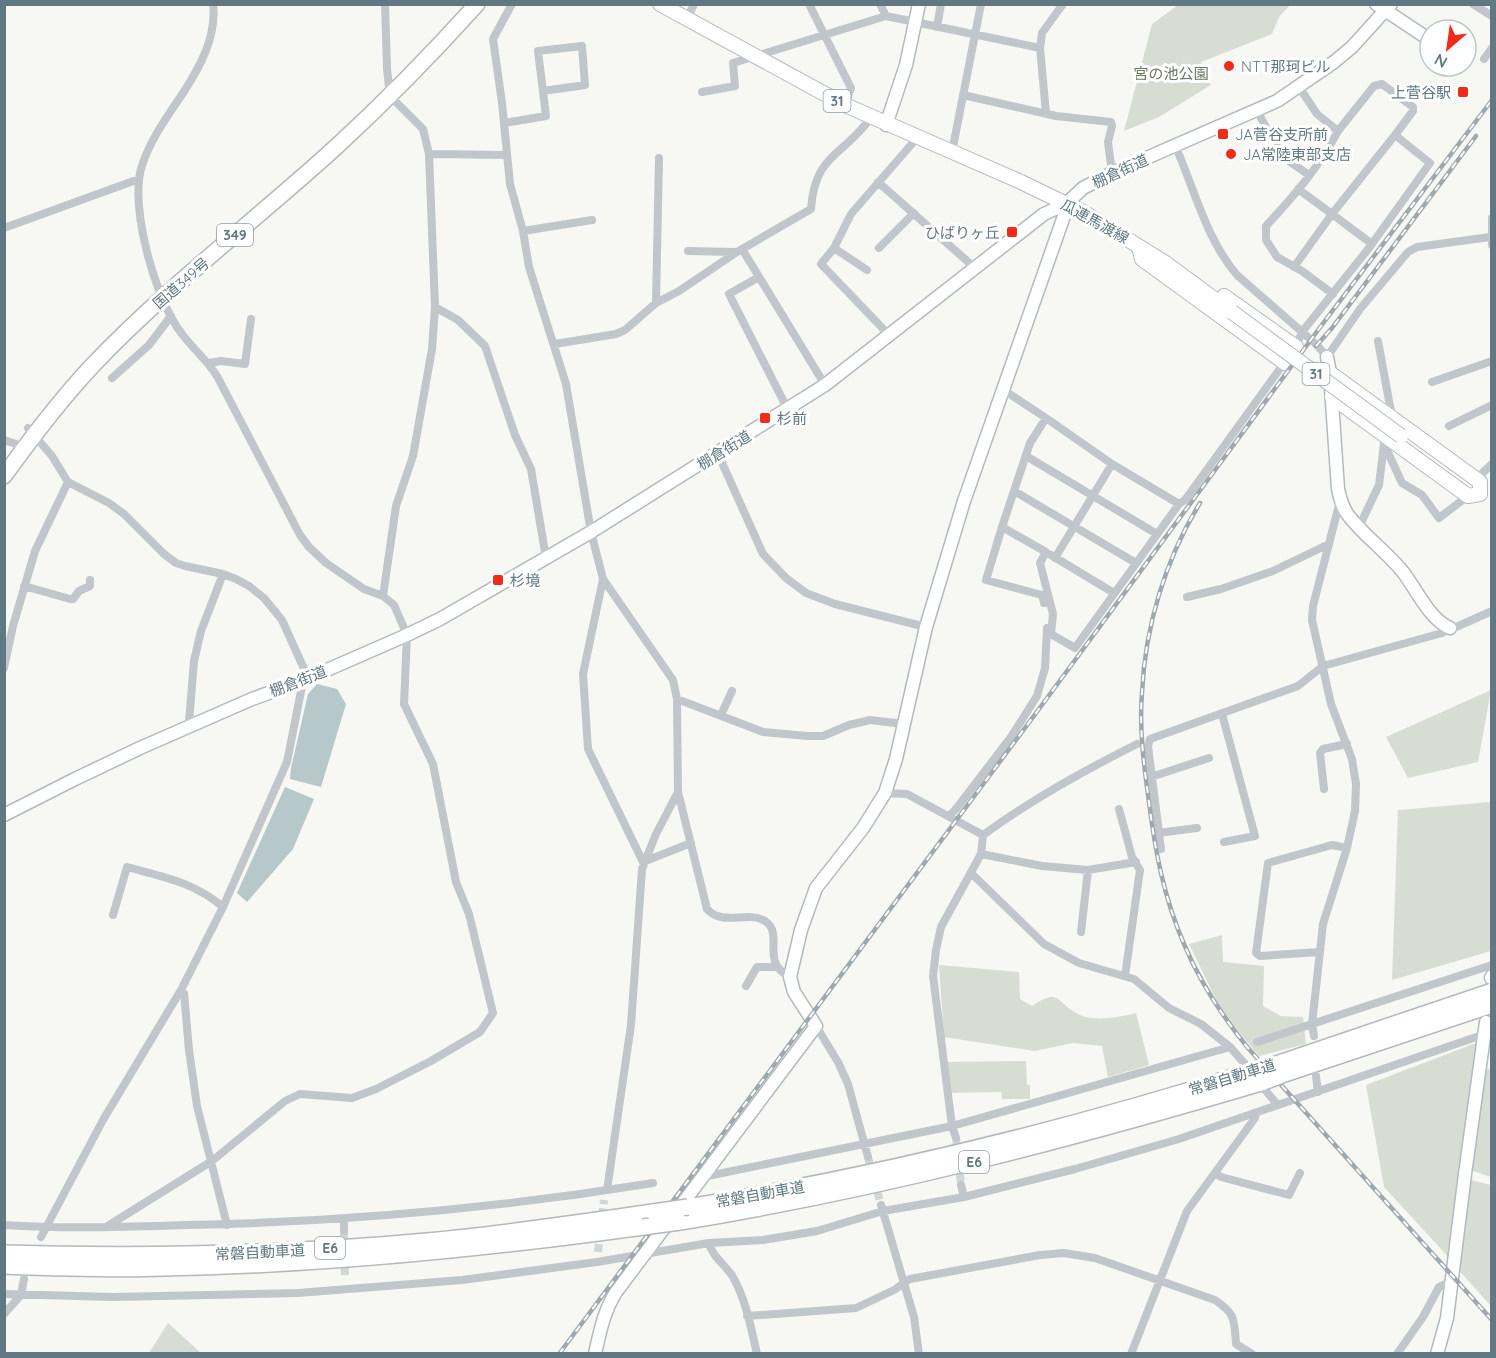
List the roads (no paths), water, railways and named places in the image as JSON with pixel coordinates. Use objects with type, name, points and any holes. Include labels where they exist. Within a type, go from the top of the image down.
[{"type":"highway","name":"国道349号","points":[[390,90],[465,4]]},
{"type":"highway","name":"国道349号","points":[[4,476],[31,431],[161,295],[327,155],[477,4]]},
{"type":"highway","name":"国道349号","points":[[4,460],[10,442],[31,431]]},
{"type":"highway","name":"常磐自動車道","points":[[1278,1070],[1491,991]]},
{"type":"highway","name":"常磐自動車道","points":[[4,1253],[162,1256],[331,1248],[427,1241],[547,1228],[688,1207],[782,1191],[963,1152],[1257,1076],[1491,1005]]},
{"type":"highway","name":"常磐自動車道","points":[[4,1266],[162,1269],[332,1261],[428,1253],[680,1222],[848,1191],[964,1165],[1129,1122],[1257,1076]]},
{"type":"main road","name":"瓜連馬渡線","points":[[660,4],[842,104],[1066,204],[1139,246],[1401,436],[1480,497]]},
{"type":"main road","points":[[1284,363],[1142,259],[1139,246],[1154,245],[1296,347]]},
{"type":"main road","points":[[1330,374],[1476,478],[1480,482],[1480,497]]},
{"type":"main road","points":[[1332,397],[1383,439],[1480,497]]},
{"type":"street","points":[[106,1227],[212,1161],[285,1101],[300,1094],[352,1098],[376,1089],[431,1061],[480,1032],[493,1013],[469,914],[456,882],[433,764],[404,704],[407,635],[394,605],[383,596],[364,589],[326,563],[300,535],[209,363],[181,333],[171,316],[161,295],[147,253],[143,234],[139,179],[145,157],[159,129],[188,85],[209,42],[214,20],[213,4]]},
{"type":"street","points":[[383,596],[396,506],[413,456],[424,399],[432,348],[435,308],[429,154],[423,129],[390,90],[385,4]]},
{"type":"street","points":[[513,4],[493,39],[510,184],[523,231],[529,267],[566,384],[591,532],[603,579],[673,680],[677,699],[678,792],[707,909],[712,915],[720,918],[765,921],[773,932],[775,967]]},
{"type":"street","points":[[687,19],[694,4]]},
{"type":"street","points":[[809,4],[851,88],[847,99],[842,104]]},
{"type":"street","points":[[880,4],[886,16]]},
{"type":"street","points":[[886,125],[906,65],[919,4]]},
{"type":"street","points":[[936,27],[941,4]]},
{"type":"street","points":[[952,152],[981,4]]},
{"type":"street","points":[[1046,114],[1040,48],[1042,33],[1063,4]]},
{"type":"street","points":[[1473,4],[1491,16]]},
{"type":"street","points":[[1384,6],[1418,31]]},
{"type":"street","name":"棚倉街道","points":[[4,815],[75,779],[191,726],[407,635],[440,619],[591,532],[825,385],[1044,214],[1066,204],[1083,188],[1112,173],[1257,111],[1299,87],[1352,47],[1384,6]]},
{"type":"street","points":[[702,92],[735,86],[733,63],[886,16],[1040,48]]},
{"type":"street","points":[[504,123],[546,116],[538,51],[582,46],[585,85],[543,91]]},
{"type":"street","points":[[1484,58],[1491,48]]},
{"type":"street","points":[[1294,267],[1332,214],[1413,111],[1413,107],[1382,84],[1374,86],[1338,132],[1309,175],[1266,226],[1266,240],[1278,257],[1333,294]]},
{"type":"street","points":[[1299,87],[1317,114],[1338,132]]},
{"type":"street","points":[[963,95],[1046,114],[1111,122],[1113,126],[1108,142],[1112,173]]},
{"type":"street","points":[[1257,111],[1283,157],[1309,175]]},
{"type":"street","points":[[555,344],[616,334],[625,330],[656,303],[739,250],[811,209],[812,190],[820,169],[871,117]]},
{"type":"street","points":[[1046,552],[1040,562],[1053,614],[1051,634],[1075,648],[1296,347],[1302,332],[1372,244],[1430,163],[1395,135]]},
{"type":"street","points":[[890,336],[821,264],[834,248],[851,213],[917,138]]},
{"type":"street","points":[[1175,146],[1207,224],[1226,262],[1236,274],[1317,345],[1327,357],[1337,472],[1341,500],[1347,514],[1402,571],[1435,619],[1450,628]]},
{"type":"street","points":[[429,154],[507,155]]},
{"type":"street","points":[[656,303],[659,158]]},
{"type":"street","points":[[4,228],[139,179]]},
{"type":"street","points":[[879,182],[975,268]]},
{"type":"street","points":[[1298,189],[1372,244]]},
{"type":"street","points":[[868,1157],[848,1084],[838,1062],[794,992],[790,977],[801,930],[816,888],[863,828],[885,792],[896,759],[926,627],[964,501],[1064,216],[1066,204]]},
{"type":"street","points":[[879,248],[914,213]]},
{"type":"street","points":[[1327,357],[1360,309],[1408,252],[1417,247],[1491,241],[1491,218]]},
{"type":"street","points":[[523,231],[592,220]]},
{"type":"street","points":[[834,248],[867,270]]},
{"type":"street","points":[[688,251],[739,250]]},
{"type":"street","points":[[739,250],[759,277],[825,385]]},
{"type":"street","points":[[759,277],[729,294],[788,410]]},
{"type":"street","points":[[435,308],[458,320],[485,346],[515,435],[531,469],[546,558]]},
{"type":"street","points":[[112,378],[149,345],[171,316]]},
{"type":"street","points":[[209,363],[221,361],[245,364],[251,319]]},
{"type":"street","points":[[1378,341],[1392,417]]},
{"type":"street","points":[[1432,382],[1491,361]]},
{"type":"street","points":[[1002,388],[1112,464],[1179,504]]},
{"type":"street","points":[[1449,426],[1491,405]]},
{"type":"street","points":[[949,816],[1011,736],[1037,696],[1045,668],[1047,613],[1042,595],[986,580],[1026,456],[1035,433],[1046,418]]},
{"type":"street","points":[[31,431],[52,456],[68,482],[109,503],[124,514],[176,563],[223,574],[249,586],[274,608],[282,620],[305,671],[287,762],[223,907],[181,990],[103,1120],[41,1238]]},
{"type":"street","points":[[1383,439],[1402,483],[1422,495],[1439,518],[1480,497]]},
{"type":"street","points":[[1359,527],[1379,484],[1383,439]]},
{"type":"street","points":[[718,454],[763,554],[786,578],[806,593],[835,604],[926,627]]},
{"type":"street","points":[[1026,456],[1157,534]]},
{"type":"street","points":[[1055,558],[1112,464]]},
{"type":"street","points":[[1476,478],[1491,464]]},
{"type":"street","points":[[4,668],[35,551],[68,482]]},
{"type":"street","points":[[1014,491],[1136,563]]},
{"type":"street","points":[[1314,1036],[1312,1024],[1326,910],[1347,848],[1355,810],[1356,784],[1352,759],[1331,704],[1312,620],[1313,606],[1341,500]]},
{"type":"street","points":[[1002,527],[1114,593]]},
{"type":"street","points":[[1186,597],[1221,589],[1273,571],[1329,544]]},
{"type":"street","points":[[191,726],[189,722],[195,662],[201,631],[223,574]]},
{"type":"street","points":[[603,579],[583,674],[588,749],[643,862]]},
{"type":"street","points":[[24,586],[70,600],[79,591],[90,586],[90,580]]},
{"type":"street","points":[[1161,849],[1151,777],[1148,746],[1150,739],[1298,686],[1323,666],[1442,633],[1491,611]]},
{"type":"street","points":[[721,715],[732,691]]},
{"type":"street","points":[[677,699],[763,732],[823,736],[849,724],[870,720],[904,724]]},
{"type":"street","points":[[1222,714],[1255,836],[1224,842]]},
{"type":"street","points":[[956,1138],[952,1126],[933,976],[941,927],[972,874],[981,854],[983,835],[1016,811],[1072,777],[1137,744]]},
{"type":"street","points":[[1324,789],[1320,753],[1323,749],[1347,744]]},
{"type":"street","points":[[1151,777],[1209,758]]},
{"type":"street","points":[[605,1194],[631,1025],[643,862],[678,792]]},
{"type":"street","points":[[885,792],[907,794],[983,835]]},
{"type":"street","points":[[1119,809],[1132,857],[1140,870],[1125,976]]},
{"type":"street","points":[[1158,833],[1197,828]]},
{"type":"street","points":[[643,862],[691,843]]},
{"type":"street","points":[[1320,952],[1260,956],[1256,953],[1268,862],[1332,845],[1347,848]]},
{"type":"street","points":[[981,854],[1042,866],[1088,870],[1136,862]]},
{"type":"street","points":[[113,915],[127,867],[188,884],[207,894],[223,907]]},
{"type":"street","points":[[1081,932],[1088,870]]},
{"type":"street","points":[[972,874],[1044,944],[1079,963],[1134,979],[1169,1008],[1201,1024],[1230,1047],[1257,1076],[1278,1105]]},
{"type":"street","points":[[1257,1042],[1491,965]]},
{"type":"street","points":[[746,986],[757,967],[775,967],[790,977]]},
{"type":"street","points":[[181,990],[184,993],[197,1106],[227,1225]]},
{"type":"street","points":[[595,1353],[607,1305],[642,1255],[816,1026]]},
{"type":"street","points":[[4,1294],[197,1296],[298,1293],[462,1280],[597,1262],[709,1243],[763,1240],[817,1230],[882,1208],[964,1197],[1179,1139],[1318,1092],[1488,1029],[1465,1174],[1447,1318],[1437,1353]]},
{"type":"street","points":[[702,1177],[952,1126],[1230,1047]]},
{"type":"street","points":[[1316,1076],[1318,1092]]},
{"type":"street","points":[[1131,1353],[1187,1211],[1255,1118],[1254,1113]]},
{"type":"street","points":[[1216,1173],[1221,1177],[1289,1195],[1300,1173]]},
{"type":"street","points":[[4,1225],[45,1228],[227,1225],[344,1220],[605,1194],[653,1183]]},
{"type":"street","points":[[961,1185],[964,1197]]},
{"type":"street","points":[[882,1208],[914,1317],[919,1353]]},
{"type":"street","points":[[344,1220],[344,1231]]},
{"type":"street","points":[[709,1243],[711,1250],[732,1276],[747,1316],[757,1353]]},
{"type":"street","points":[[597,1262],[598,1252]]},
{"type":"street","points":[[747,1316],[856,1308],[894,1290],[910,1279],[1040,1255],[1064,1253],[1095,1258],[1215,1300],[1229,1309],[1234,1323],[1236,1344],[1252,1353]]},
{"type":"street","points":[[345,1278],[345,1288]]},
{"type":"street","points":[[4,1314],[21,1295],[24,1279]]},
{"type":"street","points":[[1397,1353],[1423,1317],[1439,1287],[1446,1284],[1451,1285]]},
{"type":"tunnel","points":[[956,1138],[961,1185]]},
{"type":"tunnel","points":[[868,1157],[881,1205]]},
{"type":"tunnel","points":[[598,1252],[604,1200]]},
{"type":"tunnel","points":[[344,1231],[345,1278]]},
{"type":"railway","points":[[559,1354],[1324,322],[1492,100]]},
{"type":"railway","points":[[1316,346],[1332,328],[1476,136]]},
{"type":"railway","points":[[1200,503],[1167,571],[1152,619],[1147,643],[1141,707],[1144,761],[1154,838],[1161,874],[1177,927],[1204,985],[1229,1024],[1248,1048],[1492,1320]]},
{"type":"place","name":"NTT那珂ビル","points":[[1229,66]]},
{"type":"place","name":"上菅谷駅","points":[[1463,92]]},
{"type":"place","name":"JA菅谷支所前","points":[[1223,134]]},
{"type":"place","name":"JA常陸東部支店","points":[[1231,154]]},
{"type":"place","name":"ひばりヶ丘","points":[[1012,232]]},
{"type":"place","name":"杉前","points":[[765,418]]},
{"type":"place","name":"杉境","points":[[498,580]]},
{"type":"park label","name":"宮の池公園","points":[[1171,73]]}]
